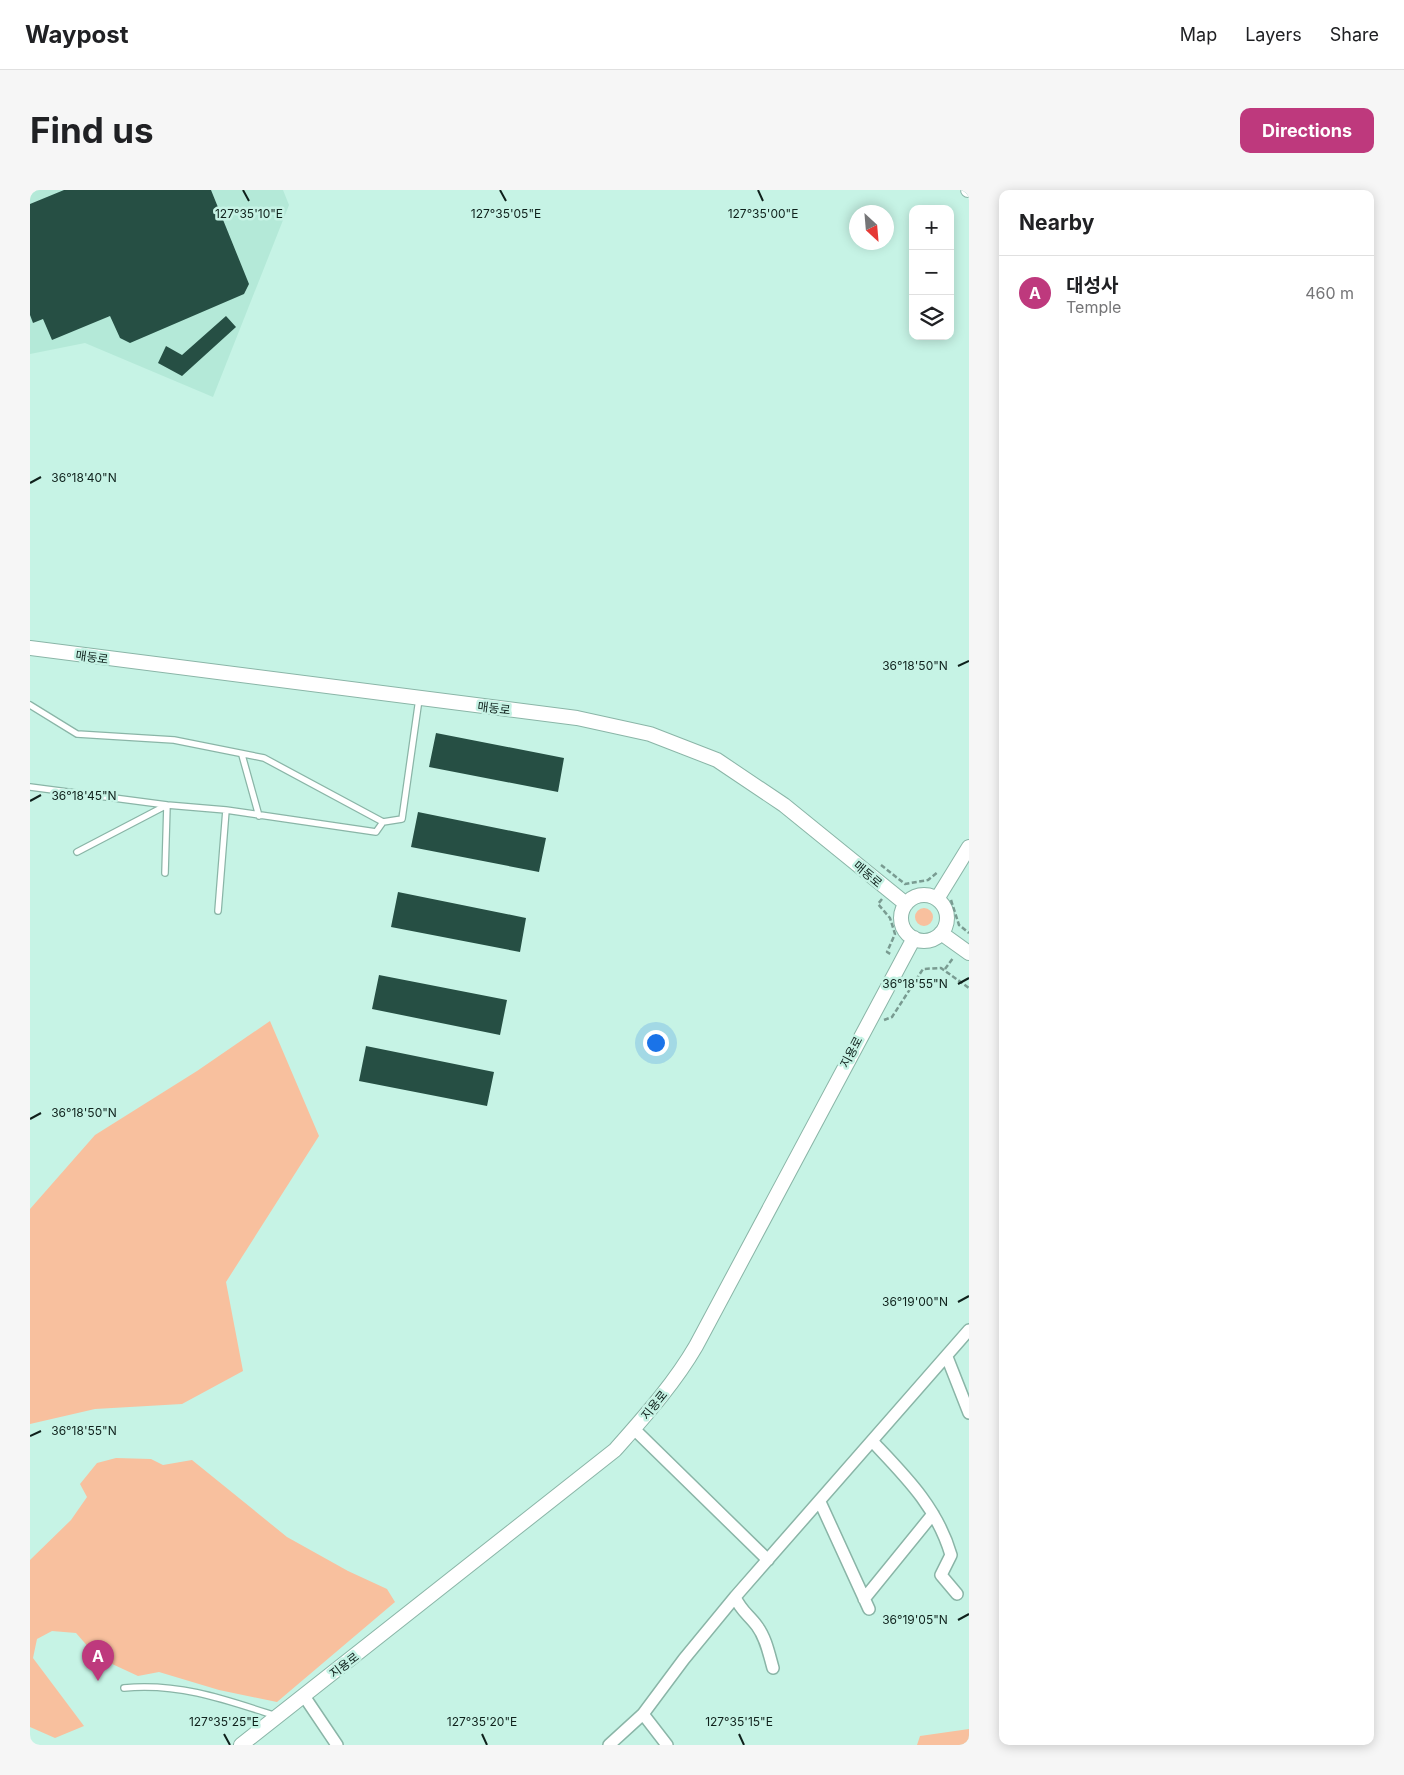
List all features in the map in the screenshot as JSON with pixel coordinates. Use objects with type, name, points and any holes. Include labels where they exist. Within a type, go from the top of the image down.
[{"type":"street","name":"매동로","points":[[30,648],[577,718],[650,734],[717,760],[784,804],[906,904]]},
{"type":"street","points":[[944,898],[918,896],[906,904],[902,911],[902,923],[908,933],[914,938],[929,940],[941,932],[946,925],[944,898],[951,875],[969,847]]},
{"type":"street","points":[[941,932],[969,953]]},
{"type":"street","name":"지용로","points":[[241,1745],[615,1450],[634,1429],[684,1367],[696,1346],[914,938]]},
{"type":"street","points":[[609,1745],[644,1714],[684,1658],[735,1597],[969,1330]]},
{"type":"street","points":[[947,1357],[969,1413]]},
{"type":"street","points":[[634,1429],[768,1560]]},
{"type":"street","points":[[872,1441],[922,1495],[933,1514],[951,1555],[941,1575],[957,1594]]},
{"type":"street","points":[[820,1502],[866,1604],[933,1514]]},
{"type":"street","points":[[735,1597],[741,1610],[756,1625],[763,1636],[773,1668]]},
{"type":"street","points":[[304,1696],[336,1745]]},
{"type":"street","points":[[644,1714],[668,1745]]},
{"type":"lane","points":[[30,704],[78,734],[174,740],[264,758],[383,822],[402,819],[420,698]]},
{"type":"lane","points":[[242,755],[259,816]]},
{"type":"lane","points":[[30,787],[167,805],[226,810],[376,832],[383,822]]},
{"type":"lane","points":[[77,852],[167,805]]},
{"type":"lane","points":[[164,873],[167,805]]},
{"type":"lane","points":[[218,911],[226,810]]},
{"type":"lane","points":[[124,1688],[151,1686],[176,1688],[218,1697],[278,1716]]},
{"type":"path","points":[[875,861],[898,879],[910,884],[928,880],[941,869],[951,875]]},
{"type":"path","points":[[898,879],[878,904],[890,918],[895,934],[887,952],[920,974]]},
{"type":"path","points":[[944,898],[959,925],[969,933]]},
{"type":"path","points":[[883,1021],[892,1017],[923,968],[942,968],[969,988]]},
{"type":"shaded area","points":[[30,190],[283,190],[289,205],[213,397],[85,343],[30,354]]},
{"type":"shaded area","points":[[924,908],[930,911],[933,917],[930,923],[924,926],[918,923],[915,917],[918,911]]},
{"type":"shaded area","points":[[270,1021],[319,1136],[226,1282],[243,1371],[182,1404],[95,1409],[30,1424],[30,1209],[95,1135],[197,1071]]},
{"type":"shaded area","points":[[116,1458],[151,1459],[163,1465],[192,1460],[287,1537],[348,1571],[387,1589],[395,1602],[277,1702],[219,1690],[159,1672],[138,1676],[97,1657],[76,1633],[52,1631],[37,1639],[33,1658],[84,1726],[55,1738],[30,1727],[30,1560],[71,1520],[87,1497],[80,1484],[97,1463]]},
{"type":"shaded area","points":[[969,1729],[969,1745],[917,1745],[920,1736]]},
{"type":"building","points":[[64,190],[211,190],[249,284],[244,294],[130,343],[120,338],[110,316],[52,340],[43,319],[33,323],[30,315],[30,204]]},
{"type":"building","points":[[226,316],[236,327],[182,376],[158,363],[166,346],[182,355]]},
{"type":"building","points":[[436,733],[564,758],[558,792],[429,767]]},
{"type":"building","points":[[418,812],[546,838],[539,872],[411,847]]},
{"type":"building","points":[[398,892],[526,918],[520,952],[391,927]]},
{"type":"building","points":[[379,975],[507,1000],[500,1035],[372,1009]]},
{"type":"building","points":[[366,1046],[494,1072],[487,1106],[359,1081]]},
{"type":"place","name":"대성사","points":[[98,1681]]}]
